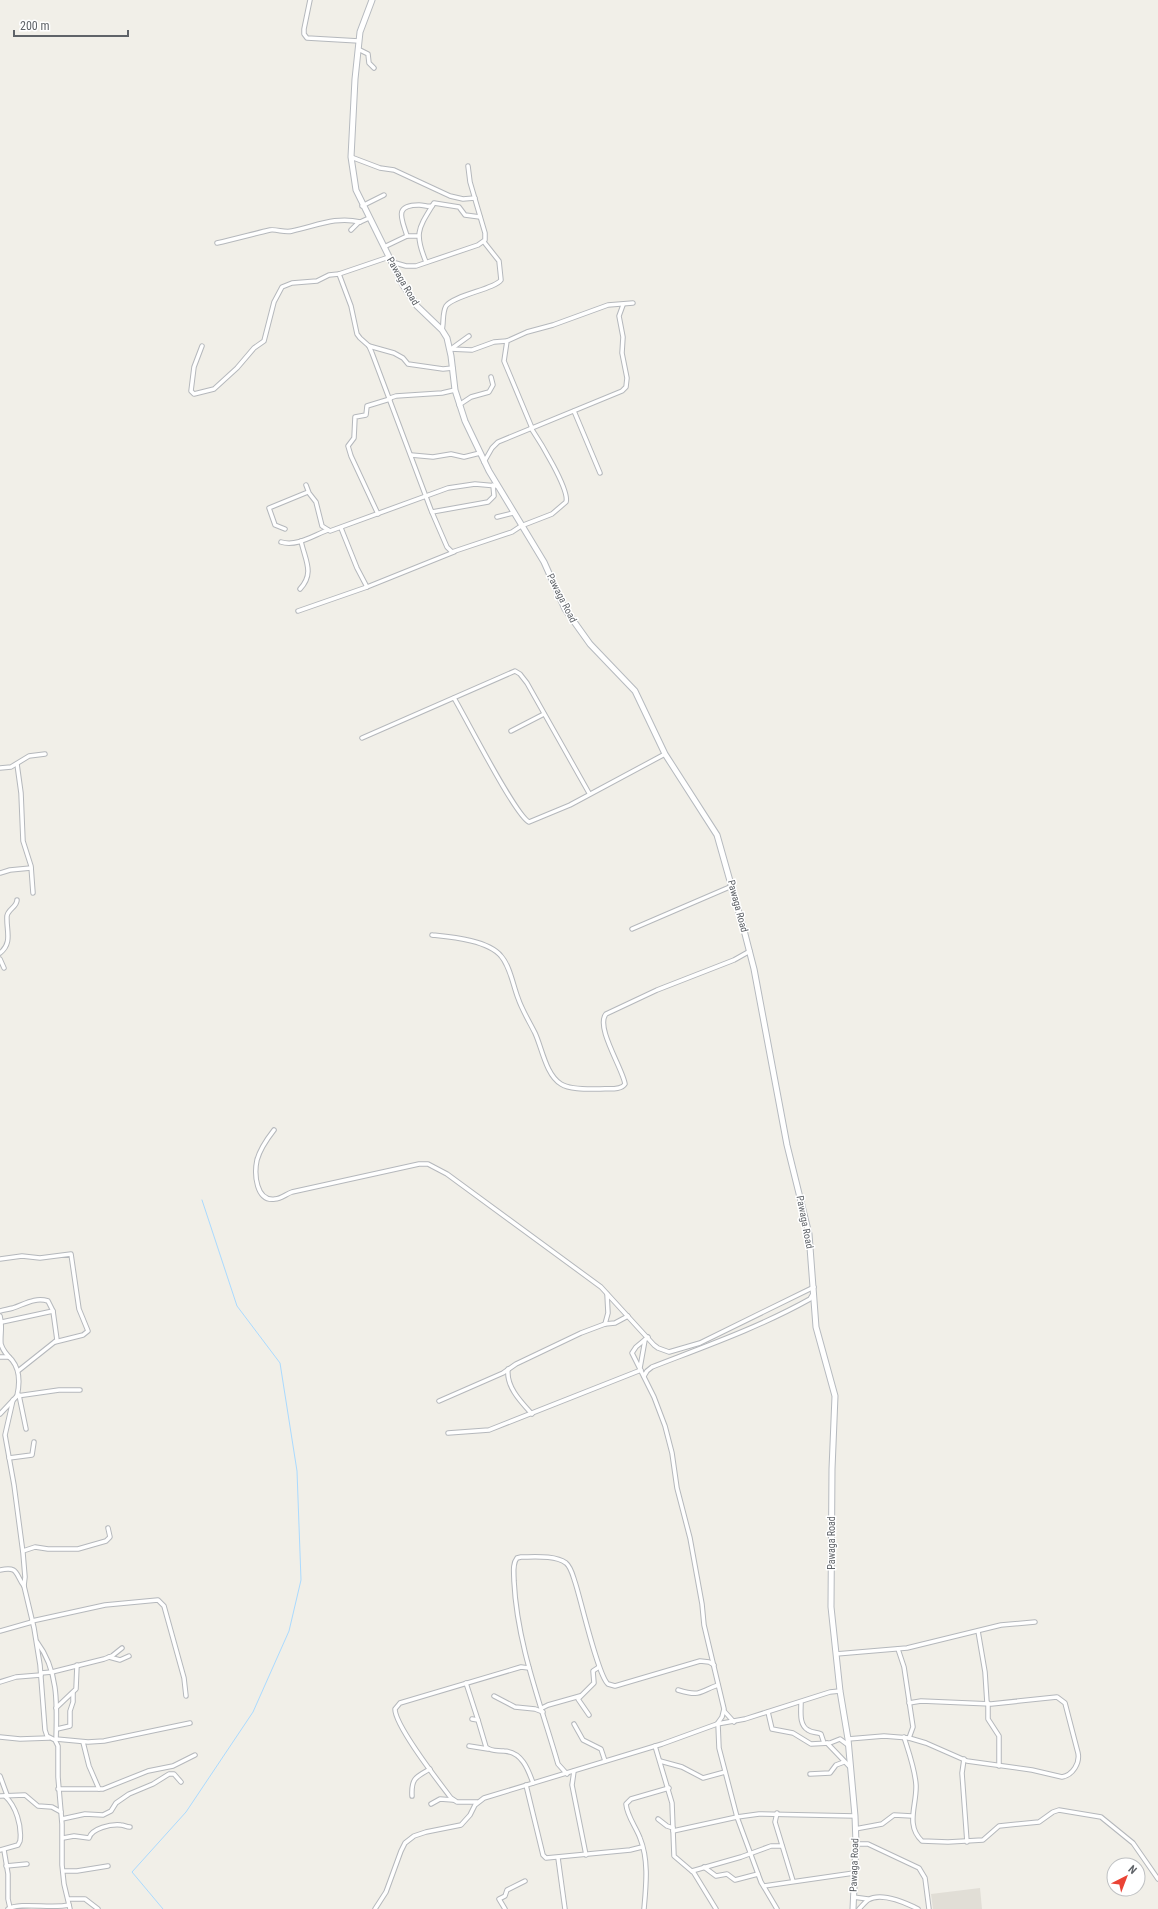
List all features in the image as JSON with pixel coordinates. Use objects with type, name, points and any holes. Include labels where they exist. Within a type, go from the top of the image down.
[{"type":"main road","name":"Pawaga Road","points":[[372,0],[364,19],[359,40],[351,157],[353,179],[362,206],[370,218],[384,247],[417,306],[442,330],[451,349],[455,390],[460,405],[495,486],[537,548],[565,609],[579,630],[599,654],[629,683],[640,700],[665,754],[717,835],[750,951],[787,1145],[809,1234],[816,1327],[835,1396],[832,1469],[831,1607],[840,1691],[848,1742],[849,1766],[855,1816],[856,1844],[853,1909]]},
{"type":"street","points":[[310,0],[304,29],[304,34],[307,38],[359,40]]},
{"type":"street","points":[[358,49],[368,54],[369,63],[374,68]]},
{"type":"street","points":[[351,157],[380,168],[394,170],[450,196],[463,199],[475,198]]},
{"type":"street","points":[[202,346],[194,367],[191,390],[194,394],[214,389],[237,368],[254,348],[262,344],[274,302],[282,287],[292,284],[317,281],[332,274],[339,274],[391,260],[411,266],[484,242],[486,236],[470,182],[468,166]]},
{"type":"street","points":[[362,206],[384,195]]},
{"type":"street","points":[[426,262],[420,251],[418,236],[422,223],[436,202],[460,207],[465,215],[480,217]]},
{"type":"street","points":[[407,236],[400,214],[402,210],[408,206],[432,206]]},
{"type":"street","points":[[351,230],[360,222],[370,218]]},
{"type":"street","points":[[217,243],[271,230],[289,232],[317,224],[343,219],[360,222]]},
{"type":"street","points":[[384,247],[407,236],[418,236]]},
{"type":"street","points":[[442,330],[444,311],[449,303],[483,288],[495,285],[501,280],[499,261],[484,242]]},
{"type":"street","points":[[339,274],[351,306],[357,334],[369,346],[394,353],[403,358],[408,364],[443,369],[453,368]]},
{"type":"street","points":[[451,349],[472,350],[494,342],[507,341],[526,332],[553,325],[608,305],[633,303]]},
{"type":"street","points":[[484,462],[495,445],[531,428],[622,391],[626,387],[628,378],[622,353],[623,337],[619,316],[623,305]]},
{"type":"street","points":[[451,349],[469,336]]},
{"type":"street","points":[[298,611],[367,587],[454,552],[512,532],[521,526],[552,514],[566,502],[567,499],[548,456],[531,428],[513,380],[505,365],[504,361],[507,341]]},
{"type":"street","points":[[369,346],[432,512],[447,547],[454,552]]},
{"type":"street","points":[[460,405],[471,397],[490,392],[492,385],[491,377]]},
{"type":"street","points":[[378,514],[351,456],[348,446],[354,438],[355,418],[366,416],[367,406],[396,396],[442,393],[455,390]]},
{"type":"street","points":[[574,411],[600,473]]},
{"type":"street","points":[[411,455],[433,457],[451,454],[464,457],[480,453]]},
{"type":"street","points":[[282,542],[289,543],[300,541],[328,530],[341,528],[426,495],[454,487],[475,484],[495,486],[494,496],[488,502],[432,512]]},
{"type":"street","points":[[306,485],[308,492],[316,502],[322,526],[328,530]]},
{"type":"street","points":[[285,529],[274,523],[269,508],[308,492]]},
{"type":"street","points":[[497,517],[513,513]]},
{"type":"street","points":[[341,528],[357,568],[367,587]]},
{"type":"street","points":[[300,541],[309,574],[307,581],[300,589]]},
{"type":"street","points":[[362,738],[515,671],[520,674],[527,683],[589,793]]},
{"type":"street","points":[[454,698],[508,793],[527,821],[534,822],[576,802],[589,793],[665,754]]},
{"type":"street","points":[[511,731],[544,714]]},
{"type":"street","points":[[0,768],[11,767],[29,756],[45,754]]},
{"type":"street","points":[[16,764],[21,793],[23,841],[31,868],[33,893]]},
{"type":"street","points":[[0,872],[31,868]]},
{"type":"street","points":[[632,929],[732,886]]},
{"type":"street","points":[[0,953],[8,942],[7,916],[17,904],[17,900]]},
{"type":"street","points":[[432,935],[466,940],[480,944],[499,953],[505,961],[519,1002],[535,1034],[549,1070],[557,1082],[565,1086],[594,1089],[618,1088],[623,1087],[625,1084],[605,1031],[603,1019],[606,1014],[657,990],[734,960],[750,951]]},
{"type":"street","points":[[0,959],[4,968]]},
{"type":"street","points":[[274,1130],[262,1149],[257,1166],[259,1190],[262,1196],[276,1199],[292,1192],[419,1164],[428,1164],[447,1174],[557,1254],[606,1293],[647,1338],[658,1348],[664,1351],[679,1350],[706,1340],[814,1287]]},
{"type":"street","points":[[0,1259],[22,1256],[40,1258],[71,1254],[79,1310],[88,1330],[83,1335],[55,1342],[18,1371]]},
{"type":"street","points":[[605,1324],[608,1313],[606,1293]]},
{"type":"street","points":[[644,1376],[652,1367],[728,1338],[777,1316],[810,1299],[814,1293]]},
{"type":"street","points":[[0,1311],[12,1308],[25,1302],[42,1300],[48,1301],[53,1310],[58,1336],[55,1342]]},
{"type":"street","points":[[2,1322],[53,1310]]},
{"type":"street","points":[[439,1401],[581,1333],[605,1324],[615,1323],[628,1316]]},
{"type":"street","points":[[0,1317],[2,1322],[2,1344],[18,1371],[18,1396],[26,1429]]},
{"type":"street","points":[[640,1369],[647,1338]]},
{"type":"street","points":[[647,1338],[636,1347],[632,1353],[644,1376],[665,1426],[672,1453],[677,1488],[690,1538],[702,1604],[704,1625],[724,1711],[734,1722]]},
{"type":"street","points":[[0,1357],[8,1356]]},
{"type":"street","points":[[508,1369],[509,1382],[513,1390],[532,1414]]},
{"type":"street","points":[[448,1433],[489,1430],[532,1414],[640,1369]]},
{"type":"street","points":[[0,1414],[18,1396],[58,1390],[80,1390]]},
{"type":"street","points":[[13,1400],[5,1433],[23,1551],[25,1577],[24,1586]]},
{"type":"street","points":[[10,1458],[32,1454],[34,1442]]},
{"type":"street","points":[[23,1551],[35,1547],[48,1549],[78,1549],[106,1541],[110,1537],[108,1528]]},
{"type":"street","points":[[567,1774],[558,1764],[522,1640],[515,1599],[514,1564],[517,1558],[560,1560],[570,1567],[586,1616],[599,1667],[605,1682],[615,1686],[700,1661],[709,1662],[714,1665]]},
{"type":"street","points":[[0,1570],[8,1568],[14,1570],[18,1574],[24,1586],[37,1642],[45,1730],[46,1735],[50,1738]]},
{"type":"street","points":[[0,1631],[32,1621],[106,1605],[158,1600],[164,1606],[184,1678],[186,1696]]},
{"type":"street","points":[[836,1654],[898,1649],[1001,1626],[1035,1622]]},
{"type":"street","points":[[978,1631],[985,1672],[988,1719],[999,1736],[999,1766]]},
{"type":"street","points":[[0,1776],[6,1795],[13,1807],[21,1836],[20,1843],[2,1850],[6,1866],[9,1908],[15,1906],[69,1907],[63,1871],[62,1819],[58,1789],[56,1708],[52,1672],[47,1657],[37,1642]]},
{"type":"street","points":[[0,1682],[16,1677],[52,1672],[109,1657],[122,1648]]},
{"type":"street","points":[[898,1649],[904,1667],[912,1727],[907,1738],[916,1786],[912,1816],[915,1832],[922,1841],[967,1842],[983,1840],[998,1826],[1039,1822],[1053,1812],[1059,1810],[1097,1815],[1133,1843],[1158,1879]]},
{"type":"street","points":[[109,1657],[120,1660],[129,1656]]},
{"type":"street","points":[[56,1708],[63,1700],[73,1693],[77,1687],[77,1665]]},
{"type":"street","points":[[453,1800],[430,1769],[398,1720],[395,1709],[400,1703],[522,1666],[529,1668]]},
{"type":"street","points":[[589,1715],[578,1701],[581,1696],[594,1684],[593,1671],[599,1667]]},
{"type":"street","points":[[466,1683],[485,1745],[488,1749]]},
{"type":"street","points":[[678,1690],[694,1695],[702,1693],[718,1685]]},
{"type":"street","points":[[375,1909],[386,1892],[405,1843],[414,1836],[426,1832],[460,1825],[470,1815],[474,1804],[484,1798],[567,1774],[655,1746],[717,1724],[734,1722],[801,1703],[830,1692],[840,1691]]},
{"type":"street","points":[[57,1729],[67,1728],[70,1726],[70,1711],[73,1702],[73,1693]]},
{"type":"street","points":[[494,1696],[515,1707],[543,1710]]},
{"type":"street","points":[[543,1710],[548,1705],[581,1696]]},
{"type":"street","points":[[768,1712],[772,1729],[793,1733],[811,1744],[825,1743],[840,1739],[848,1742],[884,1736],[907,1738],[926,1743],[964,1759],[1062,1777],[1066,1776],[1076,1766],[1079,1755],[1065,1703],[1060,1698],[1051,1697],[1016,1702],[987,1703],[921,1701],[909,1703]]},
{"type":"street","points":[[801,1703],[801,1714],[804,1725],[809,1731],[819,1733],[825,1743],[849,1766]]},
{"type":"street","points":[[724,1711],[717,1724],[718,1741],[737,1817],[758,1874],[777,1909]]},
{"type":"street","points":[[472,1719],[478,1720]]},
{"type":"street","points":[[0,1737],[20,1739],[50,1738],[56,1740],[83,1742],[114,1740],[190,1723]]},
{"type":"street","points":[[574,1724],[583,1740],[602,1751],[605,1761]]},
{"type":"street","points":[[83,1742],[87,1760],[99,1789]]},
{"type":"street","points":[[469,1746],[511,1752],[524,1761],[533,1783]]},
{"type":"street","points":[[655,1746],[669,1788],[674,1856],[692,1871],[716,1909]]},
{"type":"street","points":[[58,1789],[106,1788],[148,1771],[173,1766],[185,1758],[195,1755]]},
{"type":"street","points":[[964,1759],[962,1773],[967,1842]]},
{"type":"street","points":[[660,1761],[682,1767],[703,1778],[725,1772]]},
{"type":"street","points":[[810,1774],[830,1774],[836,1765],[844,1762]]},
{"type":"street","points":[[412,1796],[411,1785],[413,1781],[430,1769]]},
{"type":"street","points":[[574,1771],[572,1786],[586,1855]]},
{"type":"street","points":[[62,1819],[86,1814],[103,1815],[111,1811],[118,1801],[129,1794],[153,1784],[169,1774],[174,1774],[181,1782]]},
{"type":"street","points":[[526,1785],[543,1856],[548,1859],[630,1850],[642,1847]]},
{"type":"street","points":[[644,1909],[646,1862],[640,1839],[628,1813],[628,1802],[631,1799],[669,1788]]},
{"type":"street","points":[[0,1796],[25,1795],[38,1806],[52,1807],[61,1812]]},
{"type":"street","points":[[431,1804],[440,1800],[478,1802]]},
{"type":"street","points":[[658,1820],[673,1830],[737,1817],[777,1813],[855,1816]]},
{"type":"street","points":[[777,1813],[775,1822],[793,1881]]},
{"type":"street","points":[[855,1829],[882,1824],[894,1815],[912,1816]]},
{"type":"street","points":[[63,1838],[74,1836],[88,1838],[92,1832],[106,1826],[120,1825],[130,1827]]},
{"type":"street","points":[[856,1844],[868,1844],[919,1868],[925,1878],[929,1909]]},
{"type":"street","points":[[692,1871],[771,1846],[782,1846]]},
{"type":"street","points":[[558,1858],[565,1909]]},
{"type":"street","points":[[6,1866],[27,1864]]},
{"type":"street","points":[[63,1871],[78,1871],[108,1866]]},
{"type":"street","points":[[704,1867],[716,1876],[727,1874],[735,1880],[758,1874]]},
{"type":"street","points":[[764,1886],[854,1873]]},
{"type":"street","points":[[505,1909],[499,1899],[505,1896],[507,1890],[525,1881]]},
{"type":"street","points":[[853,1897],[868,1899],[895,1899],[918,1909]]},
{"type":"street","points":[[68,1899],[86,1899],[98,1909]]},
{"type":"street","points":[[859,1909],[868,1899]]},
{"type":"shaded area","points":[[980,1888],[982,1909],[933,1909],[931,1894]]},
{"type":"waterway","points":[[163,1909],[132,1872],[186,1812],[253,1712],[289,1631],[301,1580],[297,1471],[280,1363],[237,1306],[202,1200]]}]
